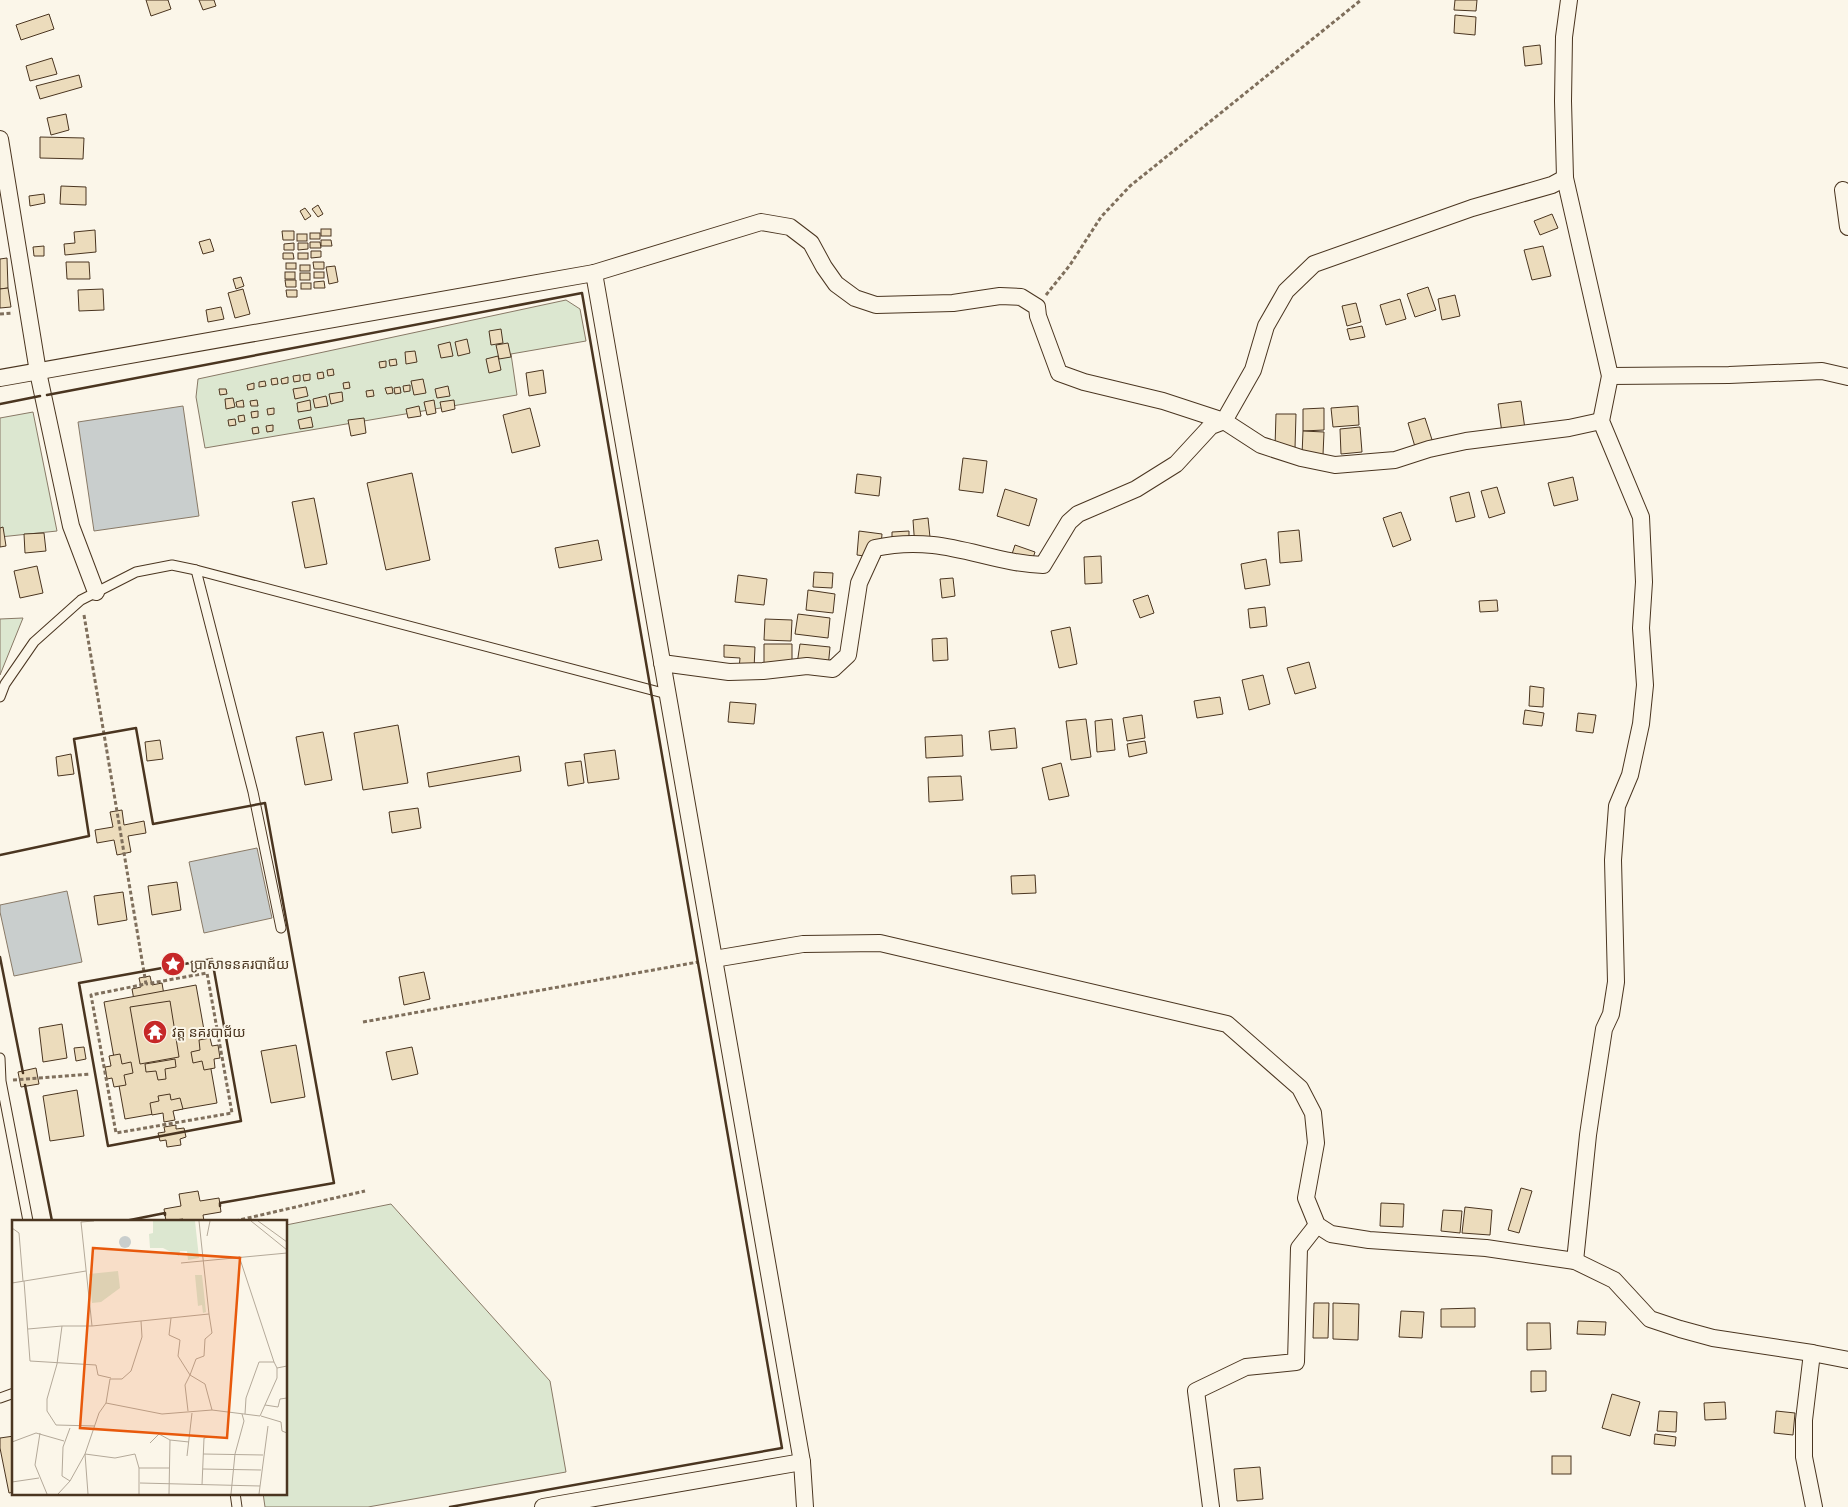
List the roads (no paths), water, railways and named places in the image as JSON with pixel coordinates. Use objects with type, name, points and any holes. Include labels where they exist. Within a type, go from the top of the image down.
[{"type":"street","points":[[1569,0],[1564,46],[1565,178],[1610,376],[1601,421],[1641,517],[1644,582],[1641,628],[1645,686],[1641,724],[1630,775],[1617,806],[1613,860],[1616,982],[1611,1014],[1604,1029],[1592,1110],[1575,1261]]},
{"type":"street","points":[[0,139],[38,372],[71,526],[89,596]]},
{"type":"street","points":[[662,663],[729,672],[763,671],[807,666],[833,669],[848,656],[860,583],[875,548],[887,545],[932,545],[1027,564],[1043,564],[1069,522],[1078,514],[1136,488],[1176,464],[1212,426],[1224,421],[1253,370],[1266,326],[1286,291],[1314,264],[1472,208],[1552,184],[1565,178]]},
{"type":"street","points":[[1843,190],[1848,227]]},
{"type":"street","points":[[0,378],[594,273],[761,222],[790,227],[811,243],[836,284],[855,298],[876,305],[953,303],[1000,296],[1021,297],[1037,307],[1038,316],[1059,372],[1084,382],[1163,401],[1224,421],[1261,445],[1300,458],[1335,465],[1395,460],[1429,449],[1466,441],[1569,428],[1601,421]]},
{"type":"street","points":[[594,273],[802,1462],[805,1507]]},
{"type":"street","points":[[1610,376],[1729,375],[1822,371],[1848,377]]},
{"type":"street","points":[[714,959],[802,944],[880,943],[1227,1024],[1300,1088],[1313,1113],[1316,1143],[1306,1198],[1317,1225],[1331,1234],[1369,1240],[1486,1248],[1575,1261],[1614,1280],[1650,1319],[1713,1338],[1848,1360]]},
{"type":"street","points":[[1211,1507],[1196,1391],[1246,1367],[1296,1362],[1298,1248],[1317,1225]]},
{"type":"street","points":[[1812,1353],[1804,1420],[1804,1457],[1814,1507]]},
{"type":"street","points":[[543,1507],[802,1462]]},
{"type":"lane","points":[[0,697],[5,684],[34,642],[89,596],[136,572],[172,565],[667,694]]},
{"type":"lane","points":[[196,570],[253,792],[281,928]]},
{"type":"lane","points":[[0,1058],[1,1081],[28,1220]]},
{"type":"lane","points":[[0,1398],[12,1394]]},
{"type":"lane","points":[[235,1494],[237,1507]]},
{"type":"place","name":"ប្រាសាទនគរបាជ័យ","points":[[173,964]]},
{"type":"place","name":"វត្ត នគរបាជ័យ","points":[[155,1032]]}]
